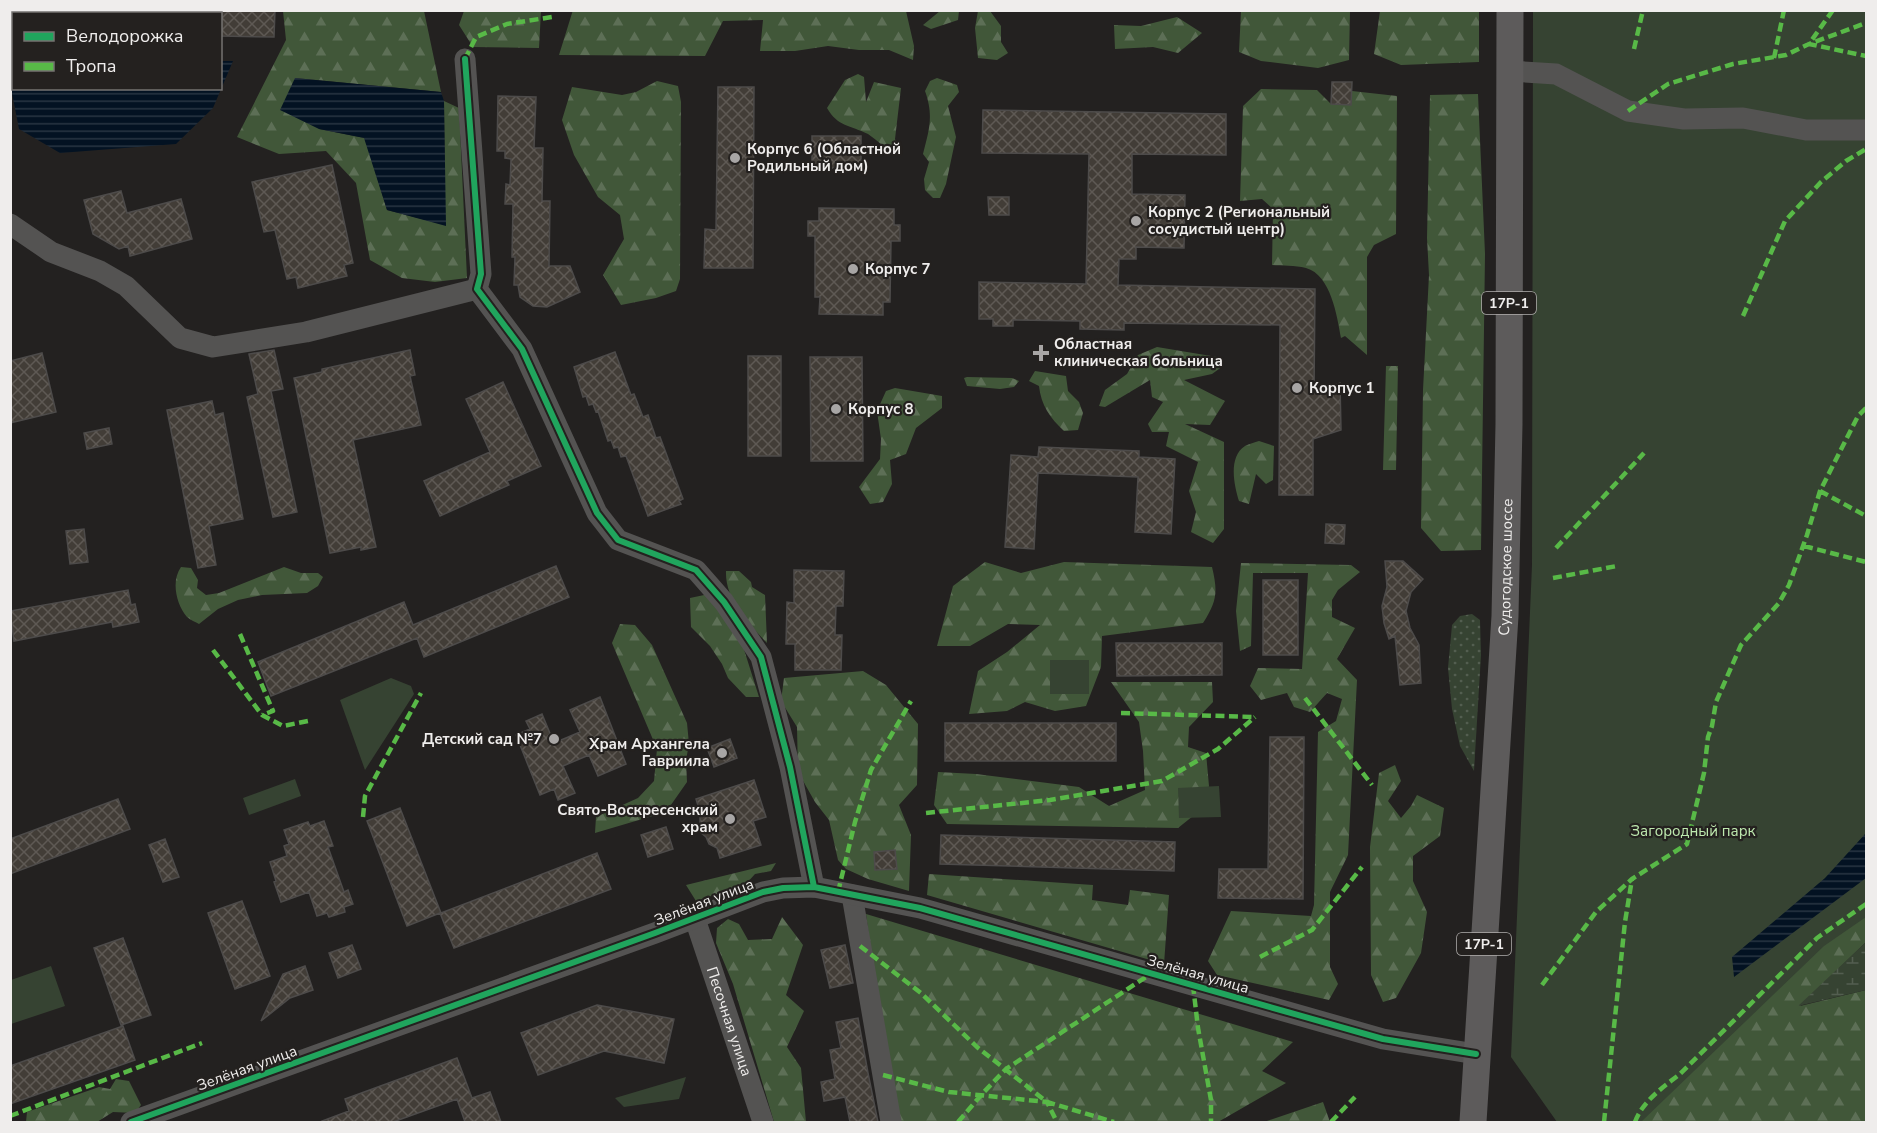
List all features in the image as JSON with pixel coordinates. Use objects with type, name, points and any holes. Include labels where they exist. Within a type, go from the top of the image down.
[{"type":"main road","name":"Судогодское шоссе","points":[[1473,1122],[1504,656],[1509,424],[1510,10]]},
{"type":"street","points":[[465,59],[481,274],[477,289]]},
{"type":"street","points":[[1510,71],[1556,74],[1628,111],[1684,119],[1743,118],[1806,130],[1866,130]]},
{"type":"street","points":[[10,224],[51,252],[100,271],[126,286],[180,338],[213,347],[306,332],[477,289]]},
{"type":"street","points":[[477,289],[522,350],[597,513],[618,540],[696,570],[724,602],[760,657],[790,767],[814,887]]},
{"type":"street","name":"Зелёная улица","points":[[131,1122],[695,919],[763,892],[783,888],[814,887],[920,908],[1374,1036],[1476,1054]]},
{"type":"street","points":[[852,895],[891,1122]]},
{"type":"street","name":"Песочная улица","points":[[695,919],[764,1122]]},
{"type":"green space","points":[[573,10],[906,11],[914,46],[913,60],[889,50],[859,50],[828,46],[795,51],[760,51],[763,20],[723,21],[705,56],[559,55]]},
{"type":"green space","points":[[283,11],[424,11],[441,92],[295,78],[319,129],[365,138],[387,210],[445,225],[444,101],[459,108],[467,278],[435,282],[402,278],[370,260],[356,183],[326,151],[279,154],[237,137],[286,40]]},
{"type":"green space","points":[[464,11],[541,11],[539,48],[473,47],[459,25]]},
{"type":"green space","points":[[940,11],[959,11],[958,20],[931,29],[923,25]]},
{"type":"green space","points":[[978,11],[990,11],[1001,26],[1001,42],[1008,53],[997,60],[978,58],[975,28]]},
{"type":"green space","points":[[1241,11],[1350,11],[1349,60],[1318,68],[1261,61],[1239,52]]},
{"type":"green space","points":[[1380,11],[1479,11],[1479,62],[1401,65],[1374,54]]},
{"type":"green space","name":"Загородный парк","points":[[1533,11],[1866,11],[1866,917],[1824,946],[1641,1122],[1557,1122],[1511,1057],[1532,565]]},
{"type":"green space","points":[[1177,17],[1202,33],[1178,53],[1153,47],[1115,49],[1114,25],[1141,26]]},
{"type":"green space","points":[[858,74],[864,77],[866,102],[874,82],[901,88],[895,139],[899,151],[895,155],[868,134],[840,122],[827,108],[845,80]]},
{"type":"green space","points":[[937,78],[957,85],[959,92],[948,106],[956,137],[946,184],[940,198],[933,198],[925,190],[924,179],[929,162],[923,154],[930,116],[925,91],[930,81]]},
{"type":"green space","points":[[657,81],[678,86],[681,102],[680,279],[676,291],[656,298],[621,305],[603,275],[624,239],[620,215],[598,197],[574,155],[562,120],[572,87],[622,95],[636,92]]},
{"type":"green space","points":[[1261,89],[1317,90],[1331,104],[1351,104],[1352,91],[1397,96],[1396,234],[1374,245],[1367,257],[1367,355],[1345,336],[1341,338],[1331,297],[1327,287],[1315,272],[1302,267],[1272,265],[1273,209],[1262,199],[1240,201],[1243,106]]},
{"type":"green space","points":[[1478,94],[1485,254],[1481,550],[1441,551],[1421,528],[1423,390],[1429,275],[1427,238],[1430,95]]},
{"type":"green space","points":[[1157,347],[1223,358],[1223,366],[1212,374],[1184,380],[1225,401],[1210,425],[1185,424],[1224,442],[1224,529],[1213,543],[1191,532],[1196,512],[1189,491],[1198,462],[1166,446],[1169,432],[1152,432],[1148,424],[1163,402],[1152,397],[1150,380],[1105,407],[1099,406],[1105,390],[1127,374],[1138,355]]},
{"type":"green space","points":[[1386,366],[1398,366],[1396,470],[1383,470]]},
{"type":"green space","points":[[1035,371],[1066,376],[1068,391],[1079,402],[1083,413],[1078,430],[1064,431],[1050,416],[1044,405],[1039,386],[1029,381]]},
{"type":"green space","points":[[964,378],[1012,378],[1019,381],[1014,387],[1000,389],[967,386]]},
{"type":"green space","points":[[895,388],[942,396],[942,408],[916,428],[906,454],[890,460],[892,484],[883,502],[870,504],[859,487],[880,459],[881,439],[877,411],[886,391]]},
{"type":"green space","points":[[1259,441],[1274,446],[1273,480],[1266,484],[1256,474],[1249,504],[1239,501],[1235,487],[1234,464],[1236,457],[1245,446]]},
{"type":"green space","points":[[985,562],[1021,573],[1064,562],[1212,567],[1215,596],[1203,623],[1102,636],[1101,667],[1086,706],[1055,711],[1025,702],[1007,711],[969,714],[978,671],[1007,652],[1040,625],[1008,624],[970,646],[937,646],[953,586]]},
{"type":"green space","points":[[1241,563],[1351,565],[1360,572],[1338,590],[1332,600],[1332,617],[1355,628],[1337,659],[1357,680],[1348,855],[1330,892],[1330,967],[1338,984],[1329,1000],[1217,975],[1208,961],[1231,911],[1311,916],[1314,905],[1318,732],[1336,721],[1342,699],[1327,693],[1310,712],[1294,707],[1287,693],[1261,700],[1250,686],[1258,668],[1302,669],[1308,573],[1253,573],[1251,646],[1240,651],[1236,611]]},
{"type":"green space","points":[[181,567],[191,568],[198,580],[197,588],[206,595],[219,593],[284,567],[301,573],[318,573],[323,577],[318,586],[307,593],[262,595],[238,600],[218,609],[199,624],[187,617],[180,606],[176,592],[176,579]]},
{"type":"green space","points":[[726,571],[739,571],[751,582],[752,587],[765,595],[767,643],[739,610],[729,592]]},
{"type":"green space","points":[[709,594],[741,640],[759,697],[746,697],[728,678],[710,646],[691,627],[690,598]]},
{"type":"green space","points":[[1472,614],[1480,620],[1481,655],[1474,771],[1460,746],[1452,709],[1448,668],[1452,625],[1460,616]]},
{"type":"green space","points":[[620,624],[635,625],[652,645],[687,723],[689,744],[686,760],[687,782],[666,812],[595,833],[596,817],[638,798],[654,781],[657,749],[612,643]]},
{"type":"green space","points":[[1050,660],[1089,660],[1089,694],[1050,694]]},
{"type":"green space","points":[[863,671],[886,685],[918,724],[917,785],[899,805],[911,835],[909,891],[868,879],[846,869],[838,860],[829,820],[815,802],[798,772],[797,727],[781,701],[784,678]],"holes":[[[895,850],[897,868],[875,870],[874,852]]]},
{"type":"green space","points":[[391,678],[411,686],[414,694],[365,770],[340,700]]},
{"type":"green space","points":[[1111,682],[1212,682],[1213,702],[1189,727],[1188,747],[1206,753],[1209,786],[1203,808],[1178,828],[947,824],[934,805],[938,772],[976,774],[1079,787],[1109,806],[1145,790],[1139,722]]},
{"type":"green space","points":[[1395,765],[1401,781],[1388,801],[1401,818],[1417,795],[1444,808],[1440,836],[1413,856],[1413,881],[1427,912],[1421,953],[1396,998],[1383,1002],[1371,975],[1370,847],[1379,773]]},
{"type":"green space","points":[[295,779],[301,796],[249,815],[243,798]]},
{"type":"green space","points":[[1219,786],[1221,817],[1179,818],[1178,788]]},
{"type":"green space","points":[[776,863],[771,871],[755,874],[745,885],[696,901],[686,885]]},
{"type":"green space","points":[[929,874],[1093,885],[1092,900],[1128,905],[1130,890],[1169,895],[1164,964],[927,895]]},
{"type":"green space","points":[[1866,878],[1866,942],[1800,1006],[1866,990],[1866,1122],[1635,1122]]},
{"type":"green space","points":[[866,914],[1293,1042],[1262,1071],[1286,1083],[1218,1122],[898,1122],[883,1041]]},
{"type":"green space","points":[[782,917],[803,945],[786,995],[804,1011],[787,1047],[801,1068],[806,1122],[774,1122],[733,984],[716,943],[717,928],[728,919],[739,924],[748,940],[772,939]]},
{"type":"green space","points":[[1866,942],[1866,990],[1798,1006]]},
{"type":"green space","points":[[51,966],[65,1006],[11,1024],[11,980]]},
{"type":"green space","points":[[686,1077],[679,1099],[624,1107],[615,1098]]},
{"type":"green space","points":[[116,1079],[129,1081],[141,1105],[135,1113],[113,1112],[97,1122],[26,1122],[27,1112],[99,1087],[110,1089]]},
{"type":"green space","points":[[1323,1102],[1330,1122],[1264,1122]]},
{"type":"water","points":[[222,61],[233,61],[222,87]]},
{"type":"water","points":[[11,66],[12,90],[221,90],[213,108],[176,144],[60,153],[19,129],[11,88]]},
{"type":"water","points":[[295,78],[441,92],[444,101],[446,226],[387,210],[364,138],[319,129],[280,110]]},
{"type":"water","points":[[1866,833],[1866,878],[1734,977],[1732,957],[1825,878]]},
{"type":"building","points":[[220,10],[275,10],[274,37],[222,36],[222,12]]},
{"type":"building","points":[[1332,82],[1352,82],[1351,105],[1331,104]]},
{"type":"building","name":"Корпус 6 (Областной Родильный дом)","points":[[718,87],[754,87],[753,268],[704,268],[705,229],[716,230]]},
{"type":"building","points":[[498,96],[536,97],[534,148],[543,148],[542,201],[550,201],[549,266],[570,266],[580,292],[547,307],[533,306],[520,297],[518,285],[514,285],[513,204],[505,204],[506,184],[510,185],[511,159],[505,158],[505,151],[497,151]]},
{"type":"building","name":"Корпус 2 (Региональный сосудистый центр)","points":[[983,110],[1226,114],[1226,155],[1132,154],[1132,194],[1185,195],[1184,248],[1136,247],[1136,259],[1119,259],[1118,285],[1315,289],[1314,393],[1340,383],[1341,430],[1313,439],[1313,495],[1279,495],[1280,325],[1124,323],[1124,330],[1080,329],[1080,321],[1013,320],[1013,326],[993,326],[993,319],[979,319],[979,282],[1086,284],[1089,154],[982,153]]},
{"type":"building","points":[[812,136],[861,136],[861,168],[812,168]]},
{"type":"building","points":[[332,165],[353,263],[344,265],[347,276],[298,288],[296,277],[287,279],[275,230],[264,232],[252,182]]},
{"type":"building","points":[[121,191],[127,213],[181,199],[192,239],[130,256],[128,246],[119,249],[93,234],[84,200]]},
{"type":"building","points":[[988,197],[1009,197],[1009,215],[989,215]]},
{"type":"building","name":"Корпус 7","points":[[819,208],[894,209],[894,225],[900,225],[900,241],[891,241],[890,302],[883,302],[883,315],[819,314],[820,297],[815,297],[815,236],[808,236],[808,221],[819,221]]},
{"type":"building","points":[[274,350],[283,389],[271,391],[297,512],[273,517],[247,397],[258,394],[249,354]]},
{"type":"building","points":[[410,350],[415,375],[410,376],[421,425],[353,440],[376,547],[361,550],[361,547],[330,553],[294,378],[322,372],[322,369]]},
{"type":"building","points":[[615,352],[631,395],[634,394],[643,417],[648,415],[656,438],[660,437],[683,499],[679,501],[681,504],[648,516],[626,456],[621,457],[618,447],[614,448],[611,440],[608,441],[598,411],[596,412],[593,404],[589,405],[586,396],[583,397],[574,367]]},
{"type":"building","points":[[42,353],[56,412],[10,423],[10,361]]},
{"type":"building","points":[[748,356],[781,356],[781,456],[748,456]]},
{"type":"building","name":"Корпус 8","points":[[810,357],[862,357],[863,461],[811,461]]},
{"type":"building","points":[[503,382],[541,466],[507,481],[509,485],[440,516],[424,481],[490,452],[466,399]]},
{"type":"building","points":[[212,401],[215,415],[223,413],[243,519],[209,526],[216,565],[198,568],[167,410]]},
{"type":"building","points":[[109,428],[112,444],[87,449],[84,433]]},
{"type":"building","points":[[1039,447],[1139,451],[1139,457],[1175,459],[1171,534],[1135,532],[1138,477],[1038,473],[1034,549],[1005,547],[1011,455],[1038,457]]},
{"type":"building","points":[[1326,524],[1345,525],[1344,544],[1325,543]]},
{"type":"building","points":[[84,529],[88,562],[70,564],[66,531]]},
{"type":"building","points":[[1385,561],[1403,561],[1423,579],[1411,592],[1406,611],[1410,628],[1419,645],[1421,683],[1400,685],[1395,636],[1389,639],[1384,623],[1382,606],[1387,587]]},
{"type":"building","points":[[556,566],[569,597],[424,657],[417,638],[271,696],[258,662],[404,602],[413,625]]},
{"type":"building","points":[[794,570],[844,571],[843,606],[836,606],[835,635],[842,635],[841,670],[795,670],[795,644],[786,644],[787,602],[794,603]]},
{"type":"building","points":[[1263,580],[1298,580],[1298,655],[1263,655]]},
{"type":"building","points":[[128,590],[131,605],[135,604],[139,622],[113,627],[112,622],[14,641],[10,611]]},
{"type":"building","points":[[1116,643],[1222,643],[1222,675],[1117,676]]},
{"type":"building","points":[[600,697],[626,764],[598,776],[589,755],[563,766],[575,793],[558,800],[554,789],[540,795],[516,735],[530,729],[526,721],[542,714],[554,743],[580,732],[570,710]]},
{"type":"building","points":[[945,723],[1116,723],[1116,761],[945,761]]},
{"type":"building","points":[[1270,737],[1304,737],[1303,899],[1218,898],[1219,869],[1268,869]]},
{"type":"building","name":"Храм Архангела Гавриила","points":[[730,739],[737,758],[714,767],[707,748]]},
{"type":"building","name":"Свято-Воскресенский храм","points":[[754,780],[766,817],[753,821],[761,845],[720,858],[717,848],[709,844],[700,832],[700,812],[696,799]]},
{"type":"building","points":[[118,799],[130,829],[10,874],[10,839]]},
{"type":"building","points":[[400,808],[441,913],[597,853],[611,889],[454,948],[440,913],[407,926],[367,821]]},
{"type":"building","points":[[324,821],[333,846],[328,847],[344,892],[348,890],[353,904],[344,907],[345,912],[329,917],[327,913],[317,916],[309,892],[281,902],[270,862],[287,856],[284,846],[289,844],[284,830],[308,822],[310,826]]},
{"type":"building","points":[[666,827],[673,849],[648,857],[641,835]]},
{"type":"building","points":[[941,835],[1175,842],[1174,871],[940,864]]},
{"type":"building","points":[[165,839],[179,877],[163,882],[149,845]]},
{"type":"building","points":[[895,850],[897,869],[875,870],[874,852]]},
{"type":"building","points":[[242,901],[270,976],[235,989],[208,913]]},
{"type":"building","points":[[123,938],[151,1015],[121,1025],[94,948]]},
{"type":"building","points":[[352,945],[361,969],[338,978],[329,953]]},
{"type":"building","points":[[845,945],[853,983],[830,988],[821,950]]},
{"type":"building","points":[[305,966],[313,990],[290,998],[261,1021],[283,974]]},
{"type":"building","points":[[597,1005],[674,1019],[664,1063],[604,1051],[538,1075],[521,1033]]},
{"type":"building","points":[[858,1018],[878,1122],[850,1122],[845,1097],[824,1101],[821,1082],[835,1079],[830,1050],[841,1048],[836,1022]]},
{"type":"building","points":[[123,1026],[135,1060],[10,1104],[10,1066]]},
{"type":"building","points":[[457,1058],[472,1098],[490,1092],[501,1122],[465,1122],[457,1099],[393,1122],[322,1121],[349,1111],[345,1099]]},
{"type":"marked path","points":[[1634,49],[1643,10]]},
{"type":"marked path","points":[[1774,58],[1784,10]]},
{"type":"marked path","points":[[1833,10],[1809,44],[1866,56]]},
{"type":"marked path","points":[[465,59],[476,37],[507,24],[552,17]]},
{"type":"marked path","points":[[1628,111],[1668,84],[1733,64],[1786,55],[1866,23]]},
{"type":"marked path","points":[[1743,316],[1785,221],[1821,182],[1846,161],[1866,149]]},
{"type":"marked path","points":[[1542,985],[1596,912],[1632,879],[1687,844],[1704,773],[1708,737],[1716,702],[1741,645],[1779,603],[1789,585],[1820,491],[1858,416],[1866,408]]},
{"type":"marked path","points":[[1556,548],[1644,453]]},
{"type":"marked path","points":[[1820,491],[1866,516]]},
{"type":"marked path","points":[[1804,546],[1866,562]]},
{"type":"marked path","points":[[1553,578],[1617,566]]},
{"type":"marked path","points":[[240,634],[273,711],[262,715]]},
{"type":"marked path","points":[[213,650],[262,715],[283,726],[308,721]]},
{"type":"marked path","points":[[363,817],[365,796],[421,693]]},
{"type":"marked path","points":[[1305,698],[1372,785]]},
{"type":"marked path","points":[[838,892],[855,822],[871,770],[911,701]]},
{"type":"marked path","points":[[1121,713],[1255,717]]},
{"type":"marked path","points":[[926,813],[1050,800],[1162,781],[1218,749],[1255,717]]},
{"type":"marked path","points":[[1260,957],[1312,930],[1362,867]]},
{"type":"marked path","points":[[1604,1122],[1625,922],[1632,879]]},
{"type":"marked path","points":[[1635,1122],[1654,1095],[1680,1074],[1817,938],[1866,904]]},
{"type":"marked path","points":[[860,946],[921,993],[977,1047],[1047,1102],[1114,1122]]},
{"type":"marked path","points":[[958,1122],[1006,1069],[1152,973]]},
{"type":"marked path","points":[[1193,985],[1211,1100],[1211,1122]]},
{"type":"marked path","points":[[10,1116],[202,1043]]},
{"type":"marked path","points":[[883,1075],[949,1092],[1047,1102],[1057,1122]]},
{"type":"marked path","points":[[1331,1122],[1355,1097]]},
{"type":"cycle path","points":[[465,59],[481,274],[477,289],[522,349],[597,513],[618,540],[696,570],[724,602],[761,657],[790,767],[814,887]]},
{"type":"cycle path","points":[[131,1122],[763,892],[783,888],[814,887],[920,908],[1383,1039],[1476,1054]]},
{"type":"place","name":"Корпус 6 (Областной Родильный дом)","points":[[735,158]]},
{"type":"place","name":"Корпус 2 (Региональный сосудистый центр)","points":[[1136,221]]},
{"type":"place","name":"Корпус 7","points":[[853,269]]},
{"type":"place","name":"Областная клиническая больница","points":[[1041,353]]},
{"type":"place","name":"Корпус 1","points":[[1297,388]]},
{"type":"place","name":"Корпус 8","points":[[836,409]]},
{"type":"place","name":"Детский сад №7","points":[[554,739]]},
{"type":"place","name":"Храм Архангела Гавриила","points":[[722,753]]},
{"type":"place","name":"Свято-Воскресенский храм","points":[[730,819]]}]
